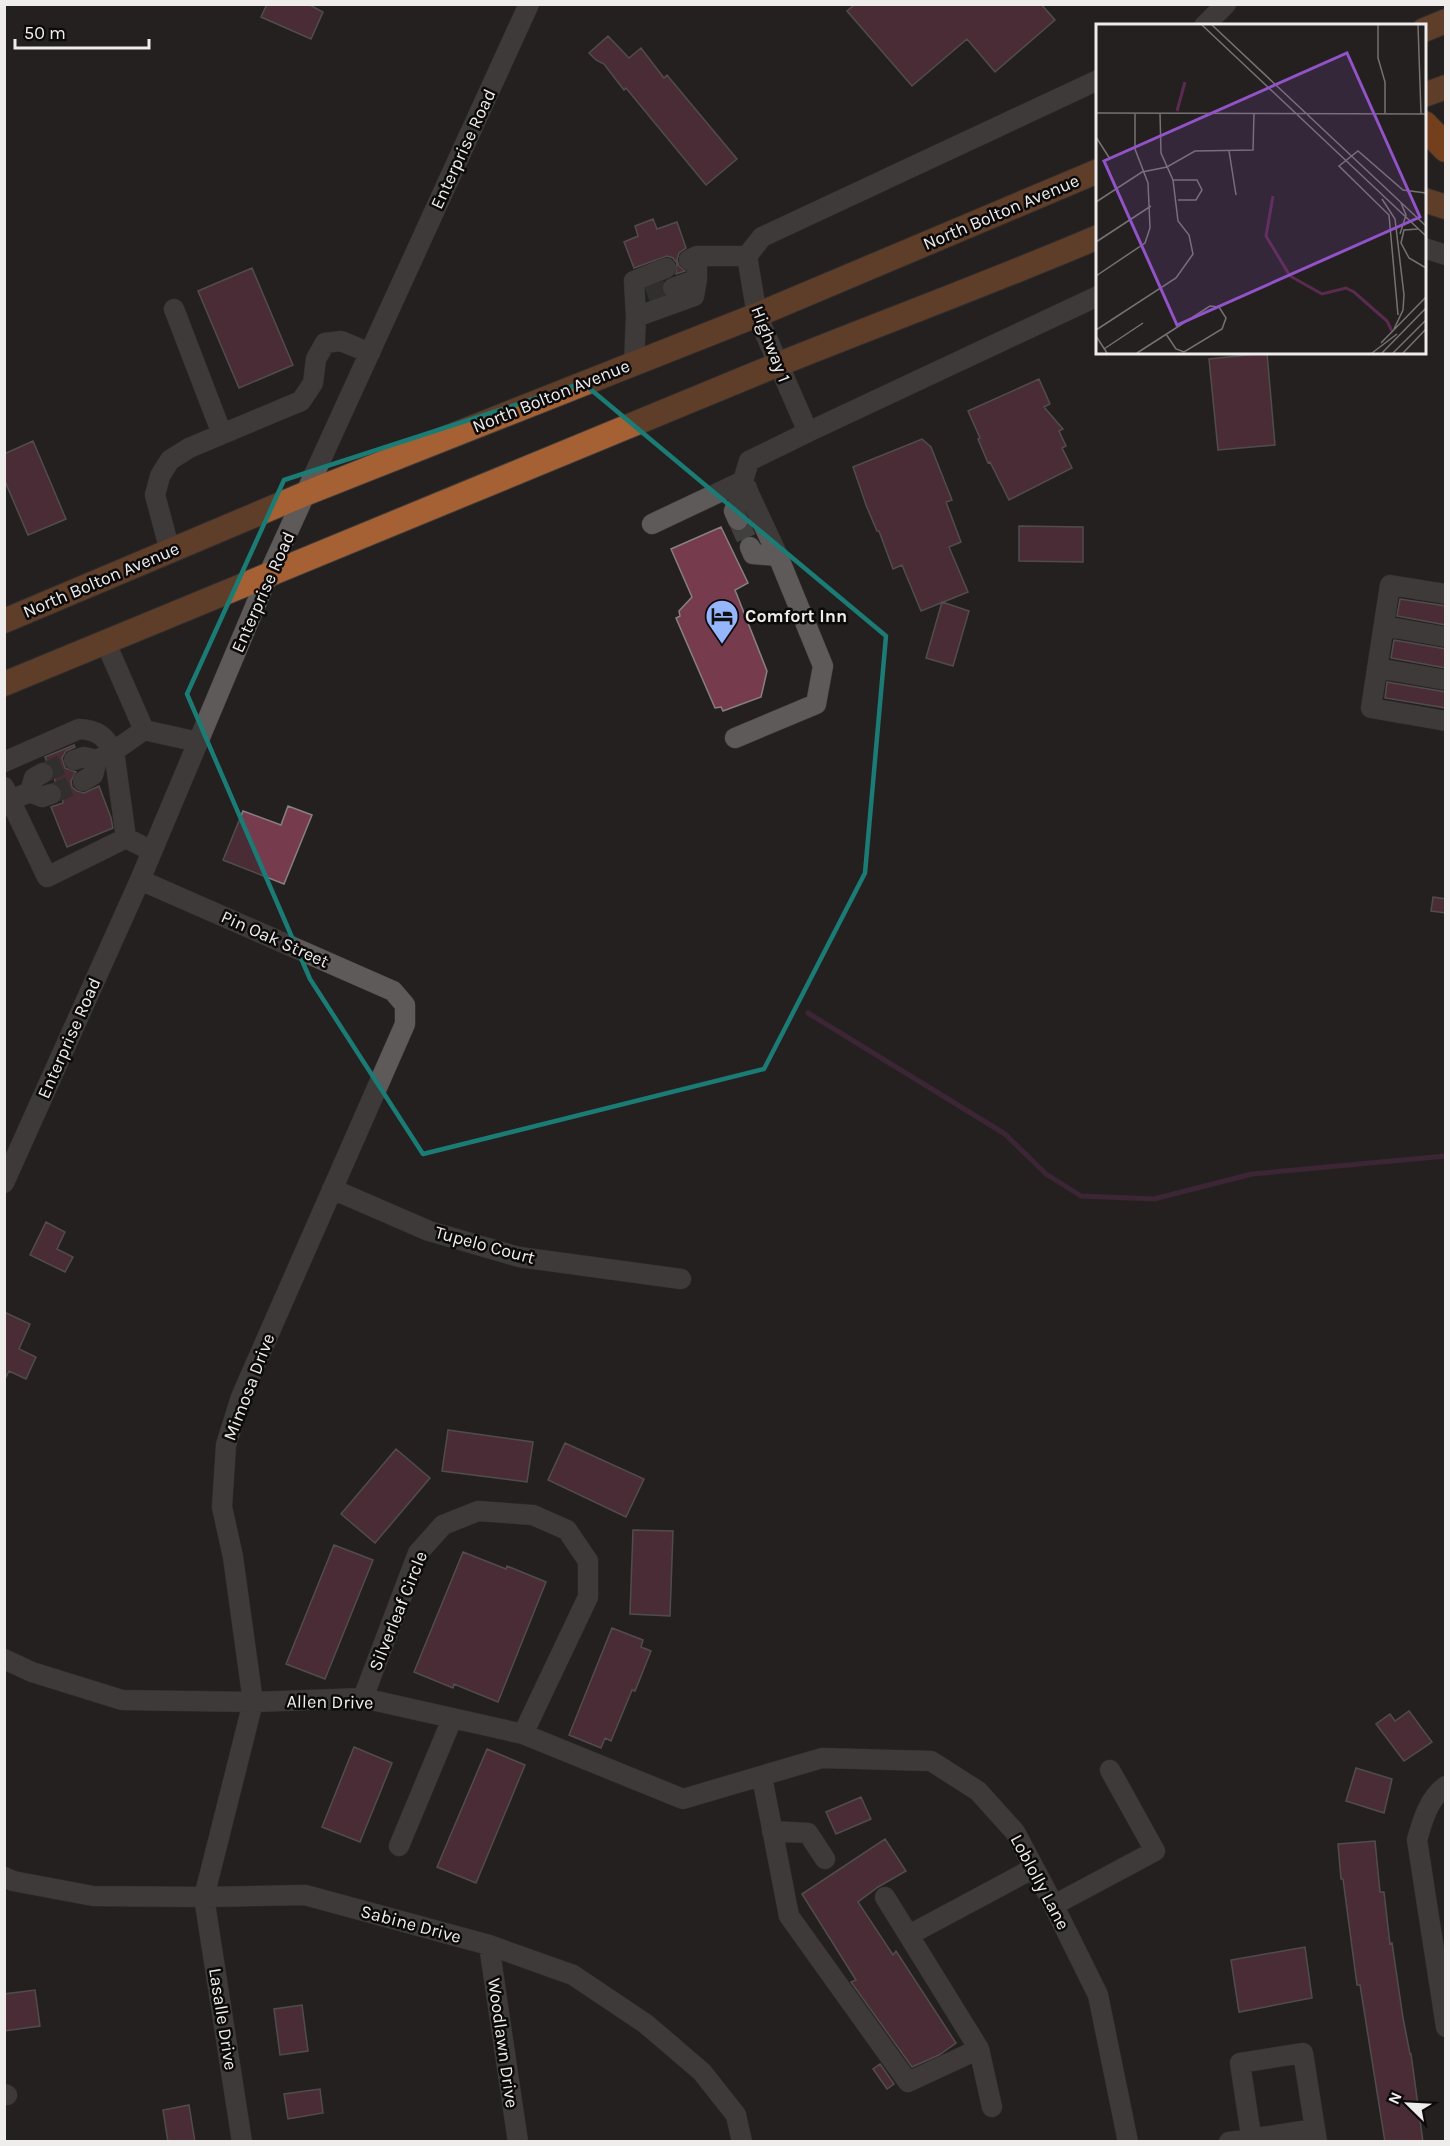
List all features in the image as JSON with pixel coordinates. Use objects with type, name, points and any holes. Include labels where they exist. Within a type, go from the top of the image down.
[{"type":"highway","points":[[1426,127],[1446,148]]},
{"type":"main road","points":[[1426,30],[1446,21]]},
{"type":"main road","points":[[1426,95],[1446,87]]},
{"type":"main road","name":"North Bolton Avenue","points":[[4,621],[306,493],[757,315],[1096,172]]},
{"type":"main road","points":[[1426,201],[1446,207]]},
{"type":"main road","points":[[4,684],[270,571],[1096,238]]},
{"type":"main road","points":[[1011,274],[1096,252]]},
{"type":"street","name":"Enterprise Road","points":[[4,1183],[140,880],[270,571],[529,4]]},
{"type":"street","points":[[1206,24],[1226,4]]},
{"type":"street","points":[[640,305],[694,296],[697,279],[693,258],[747,256],[762,237],[1096,81]]},
{"type":"street","points":[[1426,248],[1446,255]]},
{"type":"street","name":"Highway 1","points":[[747,256],[757,315],[808,432]]},
{"type":"street","points":[[634,364],[640,305],[634,281],[666,267]]},
{"type":"street","points":[[673,288],[697,279]]},
{"type":"street","points":[[738,520],[734,511],[745,485],[749,461],[1096,297]]},
{"type":"street","points":[[174,309],[222,434]]},
{"type":"street","points":[[170,551],[155,495],[160,476],[170,460],[189,448],[301,401],[313,384],[316,359],[325,343],[341,341],[370,353]]},
{"type":"street","points":[[652,524],[745,485]]},
{"type":"street","points":[[735,738],[816,704],[823,666],[778,556],[745,485]]},
{"type":"street","points":[[750,547],[753,554],[778,556]]},
{"type":"street","points":[[1446,594],[1390,585],[1371,708],[1446,721]]},
{"type":"street","points":[[1384,626],[1446,637]]},
{"type":"street","points":[[105,641],[144,730]]},
{"type":"street","points":[[1377,668],[1446,680]]},
{"type":"street","points":[[4,762],[80,729],[93,729],[104,735],[105,755],[126,838],[152,851]]},
{"type":"street","points":[[83,781],[93,775],[105,755],[144,730],[198,742]]},
{"type":"street","points":[[74,760],[105,755]]},
{"type":"street","points":[[30,792],[34,778],[42,773]]},
{"type":"street","points":[[51,794],[42,797],[30,792],[8,793],[47,877],[126,838]]},
{"type":"street","name":"Pin Oak Street","points":[[140,880],[393,991],[405,1005]]},
{"type":"street","name":"Mimosa Drive","points":[[204,1897],[252,1702],[233,1557],[222,1507],[226,1444],[241,1397],[405,1024],[405,1005]]},
{"type":"street","name":"Tupelo Court","points":[[332,1190],[429,1231],[519,1257],[681,1279]]},
{"type":"street","name":"Silverleaf Circle","points":[[363,1698],[418,1553],[443,1525],[477,1510],[533,1515],[567,1530],[588,1562],[588,1598],[522,1734]]},
{"type":"street","name":"Allen Drive","points":[[4,1659],[32,1672],[122,1700],[252,1702],[363,1698],[522,1734],[683,1799]]},
{"type":"street","points":[[399,1846],[452,1719]]},
{"type":"street","name":"Loblolly Lane","points":[[683,1799],[822,1758],[931,1761],[978,1791],[1015,1832],[1098,1995],[1128,2142]]},
{"type":"street","points":[[1053,1905],[1155,1851],[1110,1770]]},
{"type":"street","points":[[762,1777],[789,1916],[908,2082],[980,2049]]},
{"type":"street","points":[[1446,1786],[1440,1790],[1430,1805],[1422,1820],[1417,1840],[1446,2027]]},
{"type":"street","points":[[772,1831],[808,1833],[825,1859]]},
{"type":"street","points":[[909,1935],[1034,1868]]},
{"type":"street","name":"Sabine Drive","points":[[4,1877],[13,1881],[93,1896],[204,1897],[305,1894],[489,1945],[573,1975],[646,2024],[702,2072],[736,2115],[742,2142]]},
{"type":"street","name":"Lasalle Drive","points":[[204,1897],[243,2142]]},
{"type":"street","points":[[885,1897],[980,2049],[992,2107]]},
{"type":"street","name":"Woodlawn Drive","points":[[489,1945],[518,2142]]},
{"type":"street","points":[[1229,2142],[1316,2135],[1303,2053],[1240,2063],[1252,2140]]},
{"type":"highlighted area","points":[[583,383],[886,636],[865,873],[764,1069],[423,1154],[310,979],[187,694],[284,480]]},
{"type":"building","points":[[267,4],[308,4],[323,12],[311,39],[261,17]]},
{"type":"building","points":[[855,4],[1041,4],[1055,20],[995,72],[967,39],[912,86],[847,11]]},
{"type":"building","points":[[608,36],[629,58],[641,48],[664,78],[667,75],[737,159],[706,185],[626,88],[624,90],[604,64],[589,53]]},
{"type":"building","points":[[653,219],[657,229],[677,222],[686,248],[679,253],[677,260],[679,266],[685,271],[676,274],[677,263],[673,258],[667,256],[634,268],[624,242],[638,236],[635,226]]},
{"type":"building","points":[[252,268],[293,365],[239,388],[198,291]]},
{"type":"building","points":[[1267,354],[1275,445],[1218,450],[1209,359]]},
{"type":"building","points":[[1039,379],[1050,404],[1044,407],[1063,429],[1059,431],[1066,446],[1062,448],[1072,468],[1009,500],[990,462],[988,463],[968,411]]},
{"type":"building","points":[[922,439],[931,447],[952,500],[946,502],[961,542],[949,547],[968,592],[921,611],[902,565],[893,569],[853,467]]},
{"type":"building","points":[[33,441],[66,519],[28,535],[4,479],[4,454]]},
{"type":"building","points":[[1019,526],[1083,527],[1083,562],[1019,561]]},
{"type":"building","name":"Comfort Inn","points":[[721,527],[748,583],[735,590],[767,671],[761,697],[723,711],[721,707],[715,708],[676,618],[680,616],[679,611],[692,597],[671,549]]},
{"type":"building","points":[[1400,599],[1446,606],[1446,625],[1397,616]]},
{"type":"building","points":[[942,602],[969,611],[953,666],[926,658]]},
{"type":"building","points":[[1394,640],[1446,649],[1446,668],[1391,658]]},
{"type":"building","points":[[1387,682],[1446,692],[1446,708],[1385,698]]},
{"type":"building","points":[[74,745],[75,747],[66,751],[62,758],[65,768],[76,772],[71,781],[72,787],[84,793],[99,786],[113,828],[67,847],[51,807],[63,803],[62,791],[55,783],[54,768],[45,757]]},
{"type":"building","points":[[288,806],[312,815],[284,884],[223,860],[243,811],[281,825]]},
{"type":"building","points":[[1433,897],[1446,899],[1446,913],[1431,911]]},
{"type":"building","points":[[46,1222],[65,1232],[57,1249],[73,1257],[65,1272],[30,1255]]},
{"type":"building","points":[[4,1312],[30,1324],[19,1349],[36,1357],[26,1379],[9,1371],[4,1381]]},
{"type":"building","points":[[448,1430],[533,1442],[527,1482],[442,1471]]},
{"type":"building","points":[[565,1443],[644,1479],[626,1517],[548,1480]]},
{"type":"building","points":[[396,1449],[430,1478],[375,1543],[341,1514]]},
{"type":"building","points":[[633,1530],[673,1531],[670,1616],[630,1614]]},
{"type":"building","points":[[334,1545],[373,1560],[325,1679],[286,1664]]},
{"type":"building","points":[[463,1552],[546,1582],[498,1702],[454,1684],[453,1688],[414,1672]]},
{"type":"building","points":[[612,1628],[643,1640],[641,1647],[651,1651],[611,1741],[605,1738],[601,1748],[569,1735]]},
{"type":"building","points":[[1409,1711],[1432,1742],[1404,1761],[1376,1724],[1390,1714],[1395,1721]]},
{"type":"building","points":[[354,1747],[392,1763],[360,1842],[322,1827]]},
{"type":"building","points":[[487,1749],[525,1765],[476,1883],[437,1867]]},
{"type":"building","points":[[1356,1768],[1392,1779],[1384,1813],[1346,1801]]},
{"type":"building","points":[[861,1797],[871,1819],[836,1834],[826,1812]]},
{"type":"building","points":[[885,1839],[906,1871],[858,1902],[893,1955],[896,1951],[956,2043],[939,2055],[912,2067],[851,1982],[856,1980],[802,1894]]},
{"type":"building","points":[[1375,1841],[1380,1892],[1384,1892],[1390,1944],[1392,1943],[1403,2018],[1411,2054],[1423,2142],[1385,2142],[1360,1985],[1357,1985],[1338,1844]]},
{"type":"building","points":[[1305,1947],[1312,1998],[1239,2012],[1231,1960]]},
{"type":"building","points":[[35,1990],[40,2026],[4,2031],[4,1994]]},
{"type":"building","points":[[302,2005],[308,2051],[280,2055],[274,2009]]},
{"type":"building","points":[[880,2064],[894,2084],[887,2089],[873,2069]]},
{"type":"building","points":[[320,2089],[323,2113],[288,2119],[284,2094]]},
{"type":"building","points":[[189,2105],[195,2142],[168,2142],[163,2110]]},
{"type":"waterway","points":[[808,1013],[1005,1134],[1046,1174],[1081,1196],[1154,1199],[1252,1174],[1446,1156]]},
{"type":"tunnel","points":[[648,297],[673,288]]},
{"type":"tunnel","points":[[738,520],[750,547]]},
{"type":"tunnel","points":[[43,773],[74,760]]},
{"type":"tunnel","points":[[51,794],[83,781]]},
{"type":"place","name":"Comfort Inn","points":[[722,645]]}]
